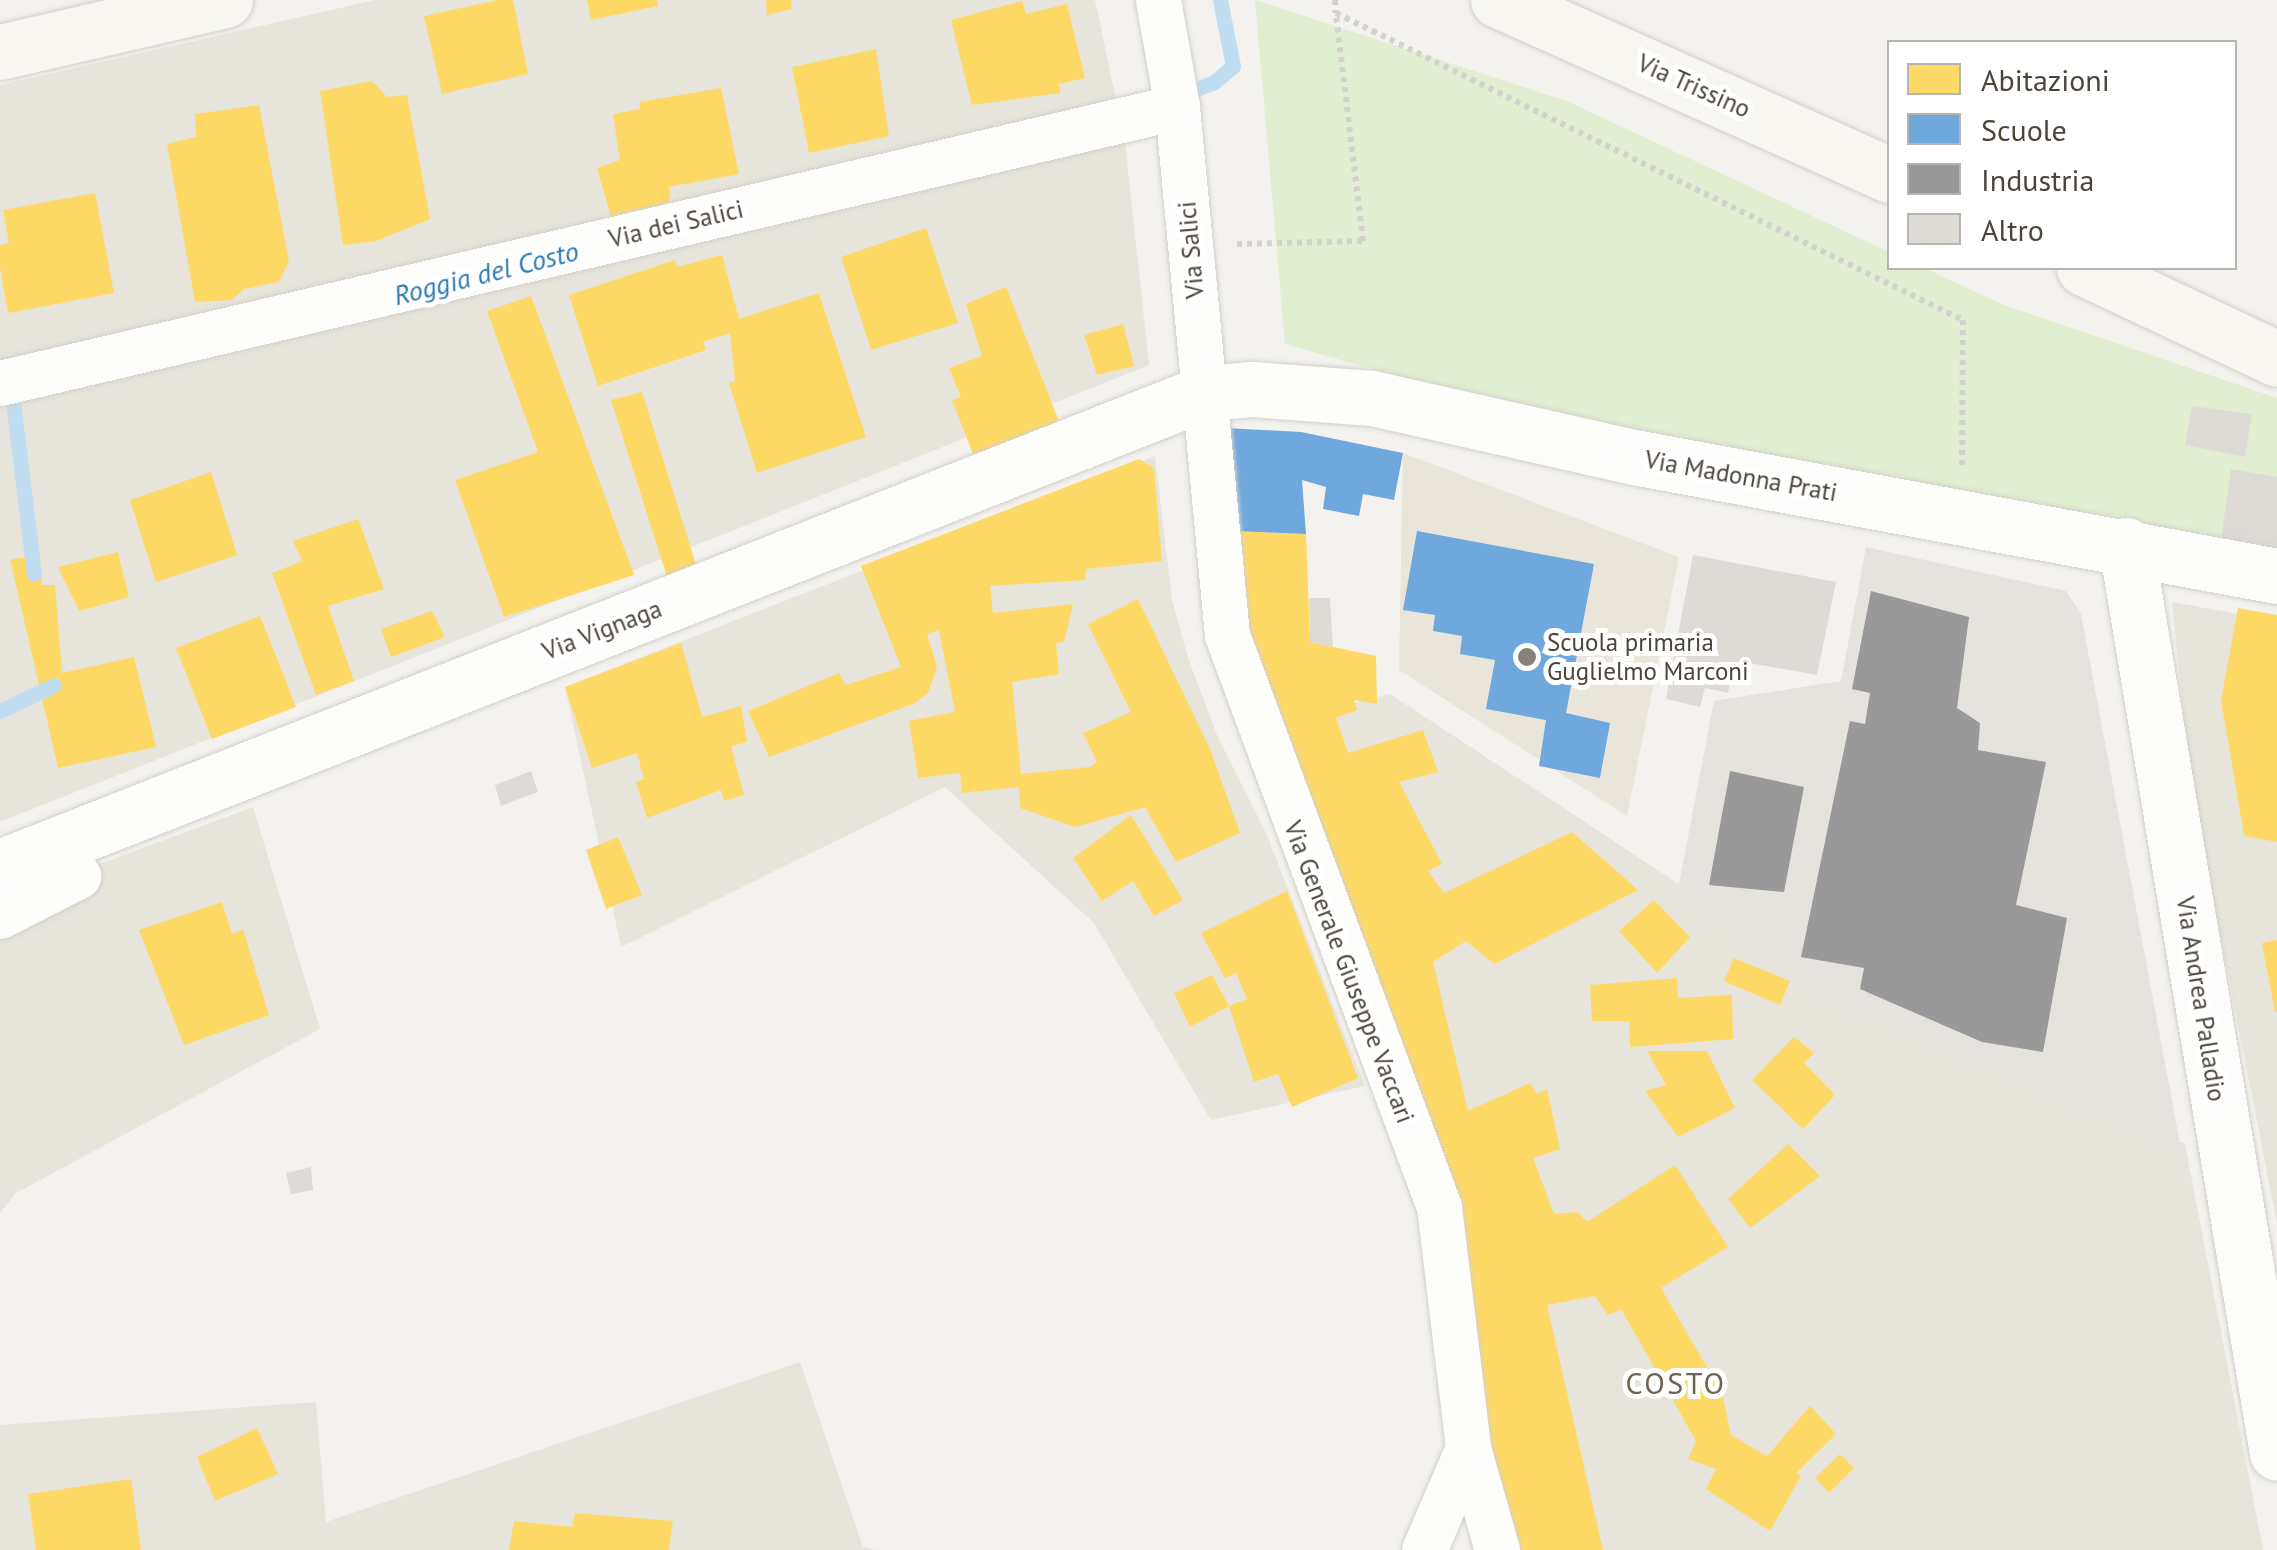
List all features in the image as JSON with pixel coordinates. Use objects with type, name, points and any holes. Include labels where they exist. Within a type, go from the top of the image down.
[{"type":"main road","points":[[0,52],[225,0]]},
{"type":"main road","name":"Via Trissino","points":[[1498,0],[1887,174]]},
{"type":"main road","points":[[2088,270],[2277,359]]},
{"type":"street","name":"Via Salici","points":[[1158,0],[1177,107],[1204,393]]},
{"type":"street","name":"Via dei Salici","points":[[0,383],[1177,107]]},
{"type":"street","name":"Via Madonna Prati","points":[[1204,393],[1252,389],[1372,398],[1639,458],[2126,545],[2277,576]]},
{"type":"street","name":"Via Vignaga","points":[[0,867],[1204,393]]},
{"type":"street","name":"Via Generale Giuseppe Vaccari","points":[[1204,393],[1227,635],[1439,1207],[1468,1448],[1497,1550]]},
{"type":"street","name":"Via Andrea Palladio","points":[[2126,545],[2275,1435]]},
{"type":"street","points":[[0,916],[78,876],[58,844]]},
{"type":"street","points":[[1424,1550],[1468,1448]]},
{"type":"path","points":[[1190,246],[1363,241],[1335,0]]},
{"type":"path","points":[[1336,13],[1963,320],[1962,516]]},
{"type":"shaded area","points":[[375,0],[1095,0],[1125,142],[1149,365],[0,822],[0,85]]},
{"type":"shaded area","points":[[1403,453],[1679,557],[1627,816],[1399,670]]},
{"type":"shaded area","points":[[1155,456],[1172,600],[1188,658],[1217,735],[1267,835],[1365,1086],[1211,1120],[1094,923],[945,787],[621,947],[565,687]]},
{"type":"shaded area","points":[[1866,547],[2066,591],[2081,614],[2181,1149],[1784,978],[1679,884],[1714,701],[1841,681]]},
{"type":"shaded area","points":[[2172,602],[2277,621],[2277,1224],[2190,780]]},
{"type":"shaded area","points":[[1390,694],[1679,884],[1784,978],[2185,1144],[2263,1550],[1492,1550],[1502,1528],[1291,718]]},
{"type":"shaded area","points":[[253,807],[320,1029],[16,1193],[0,1213],[0,901]]},
{"type":"shaded area","points":[[800,1362],[863,1547],[877,1550],[0,1550],[0,1425],[316,1402],[326,1522]]},
{"type":"green space","points":[[1255,0],[1569,102],[1887,251],[1887,270],[1928,270],[2004,305],[2277,398],[2277,562],[1572,426],[1285,344]]},
{"type":"building: Abitazioni","points":[[513,0],[528,74],[442,94],[424,16]]},
{"type":"building: Abitazioni","points":[[587,0],[657,0],[658,6],[591,20]]},
{"type":"building: Abitazioni","points":[[766,0],[791,0],[792,9],[767,15]]},
{"type":"building: Abitazioni","points":[[1022,1],[1026,14],[1067,4],[1085,78],[1059,84],[1060,93],[972,105],[951,20]]},
{"type":"building: Abitazioni","points":[[876,49],[889,136],[809,153],[792,67]]},
{"type":"building: Abitazioni","points":[[372,81],[387,97],[407,95],[430,219],[376,241],[343,245],[320,91]]},
{"type":"building: Abitazioni","points":[[721,88],[739,174],[669,187],[670,202],[611,216],[597,168],[620,160],[613,114],[640,109],[639,102]]},
{"type":"building: Abitazioni","points":[[259,105],[289,261],[279,282],[244,289],[232,300],[195,302],[167,144],[196,137],[195,114]]},
{"type":"building: Abitazioni","points":[[95,193],[114,293],[8,313],[0,267],[0,245],[9,243],[3,210]]},
{"type":"building: Abitazioni","points":[[926,228],[958,323],[871,350],[841,257]]},
{"type":"building: Abitazioni","points":[[722,255],[739,319],[819,293],[866,437],[757,473],[729,383],[735,381],[730,333],[703,342],[706,350],[598,386],[569,295],[675,260],[677,267]]},
{"type":"building: Abitazioni","points":[[1006,287],[1066,439],[978,467],[952,400],[961,397],[949,368],[982,356],[966,304]]},
{"type":"building: Abitazioni","points":[[531,296],[634,575],[504,617],[455,480],[538,452],[487,311]]},
{"type":"building: Abitazioni","points":[[1123,324],[1134,366],[1097,375],[1084,335]]},
{"type":"building: Abitazioni","points":[[642,392],[698,571],[668,580],[611,400]]},
{"type":"building: Abitazioni","points":[[1139,459],[1154,468],[1162,561],[1086,569],[1085,580],[990,586],[993,613],[1073,604],[1064,642],[1056,643],[1059,674],[1012,682],[1021,774],[1090,767],[1097,762],[1083,733],[1131,712],[1088,624],[1138,599],[1210,749],[1240,833],[1176,862],[1145,807],[1075,827],[1020,808],[1019,787],[962,793],[960,773],[918,778],[909,721],[955,712],[939,630],[927,634],[937,667],[928,693],[913,704],[769,757],[748,711],[839,673],[846,685],[901,667],[861,566]]},
{"type":"building: Abitazioni","points":[[211,472],[237,555],[156,582],[130,500]]},
{"type":"building: Abitazioni","points":[[358,519],[384,589],[328,606],[354,681],[316,695],[272,573],[302,561],[293,541]]},
{"type":"building: Abitazioni","points":[[1233,531],[1306,534],[1310,642],[1376,656],[1377,704],[1354,700],[1357,710],[1336,718],[1348,753],[1423,730],[1438,772],[1399,782],[1442,864],[1428,871],[1444,893],[1572,832],[1638,890],[1494,964],[1466,941],[1433,962],[1468,1111],[1530,1083],[1537,1094],[1547,1089],[1560,1149],[1533,1158],[1554,1214],[1578,1212],[1587,1222],[1675,1165],[1728,1247],[1661,1288],[1722,1393],[1731,1435],[1767,1456],[1810,1406],[1836,1434],[1796,1473],[1801,1476],[1770,1531],[1706,1489],[1716,1469],[1688,1459],[1696,1441],[1621,1309],[1608,1315],[1595,1296],[1547,1305],[1603,1550],[1504,1550],[1465,1281],[1242,651]]},
{"type":"building: Abitazioni","points":[[118,552],[129,597],[79,611],[58,567]]},
{"type":"building: Abitazioni","points":[[40,556],[42,585],[55,585],[62,673],[134,657],[156,747],[58,768],[10,559]]},
{"type":"building: Abitazioni","points":[[2238,608],[2277,615],[2277,842],[2244,836],[2221,700]]},
{"type":"building: Abitazioni","points":[[432,611],[445,637],[391,657],[381,629]]},
{"type":"building: Abitazioni","points":[[260,616],[296,707],[212,739],[176,648]]},
{"type":"building: Abitazioni","points":[[681,643],[702,717],[741,706],[747,742],[731,746],[744,795],[724,801],[721,790],[647,818],[636,782],[644,779],[637,753],[592,768],[565,687]]},
{"type":"building: Abitazioni","points":[[1131,815],[1183,900],[1154,916],[1133,881],[1102,901],[1073,858]]},
{"type":"building: Abitazioni","points":[[618,837],[642,895],[606,909],[586,850]]},
{"type":"building: Abitazioni","points":[[1287,891],[1358,1078],[1292,1107],[1278,1074],[1254,1082],[1229,1006],[1247,999],[1236,973],[1225,978],[1201,933]]},
{"type":"building: Abitazioni","points":[[1654,900],[1690,937],[1657,973],[1619,931]]},
{"type":"building: Abitazioni","points":[[222,902],[232,934],[243,929],[269,1015],[184,1045],[139,930]]},
{"type":"building: Abitazioni","points":[[2277,940],[2277,1012],[2275,1013],[2262,943]]},
{"type":"building: Abitazioni","points":[[1734,958],[1790,981],[1780,1005],[1724,981]]},
{"type":"building: Abitazioni","points":[[1212,975],[1229,1006],[1190,1027],[1174,993]]},
{"type":"building: Abitazioni","points":[[1677,978],[1678,998],[1732,995],[1733,1039],[1630,1047],[1629,1021],[1592,1021],[1590,985]]},
{"type":"building: Abitazioni","points":[[1794,1037],[1814,1053],[1804,1063],[1835,1095],[1803,1129],[1752,1080]]},
{"type":"building: Abitazioni","points":[[1647,1051],[1707,1051],[1735,1108],[1678,1137],[1645,1091],[1666,1085]]},
{"type":"building: Abitazioni","points":[[1788,1144],[1820,1176],[1750,1228],[1728,1199]]},
{"type":"building: Abitazioni","points":[[257,1428],[278,1474],[215,1501],[197,1457]]},
{"type":"building: Abitazioni","points":[[1840,1454],[1854,1468],[1829,1493],[1815,1478]]},
{"type":"building: Abitazioni","points":[[131,1479],[141,1550],[36,1550],[28,1494]]},
{"type":"building: Abitazioni","points":[[575,1513],[673,1521],[669,1550],[509,1550],[514,1521],[572,1527]]},
{"type":"building: Scuole","points":[[1225,428],[1301,432],[1403,453],[1394,500],[1363,494],[1359,516],[1323,509],[1326,487],[1302,480],[1306,534],[1233,531]]},
{"type":"building: Scuole","name":"Scuola primaria Guglielmo Marconi","points":[[1417,531],[1594,564],[1566,713],[1610,723],[1600,778],[1539,766],[1546,720],[1486,709],[1495,660],[1460,654],[1462,636],[1433,631],[1435,615],[1403,610]]},
{"type":"building: Industria","points":[[1871,591],[1969,617],[1957,708],[1980,723],[1978,750],[2046,762],[2016,905],[2067,918],[2043,1052],[1982,1042],[1860,989],[1864,968],[1801,957],[1850,721],[1865,724],[1870,693],[1852,689]]},
{"type":"building: Industria","points":[[1730,771],[1804,787],[1784,892],[1709,885]]},
{"type":"building: Altro","points":[[2192,406],[2252,414],[2245,457],[2185,445]]},
{"type":"building: Altro","points":[[2231,469],[2277,477],[2277,557],[2220,547]]},
{"type":"building: Altro","points":[[1693,555],[1836,582],[1817,675],[1744,662],[1743,670],[1732,670],[1728,693],[1705,688],[1700,707],[1666,699]]},
{"type":"building: Altro","points":[[1309,598],[1330,598],[1333,647],[1310,642]]},
{"type":"building: Altro","points":[[531,771],[538,792],[501,806],[495,785]]},
{"type":"building: Altro","points":[[311,1167],[313,1190],[291,1194],[286,1173]]},
{"type":"waterway","name":"Roggia del Costo","points":[[1182,94],[1213,83],[1233,66],[1220,0]]},
{"type":"waterway","name":"Roggia del Costo","points":[[22,391],[12,393],[34,574]]},
{"type":"waterway","name":"Roggia del Costo","points":[[0,711],[54,685]]},
{"type":"place","name":"Scuola primaria Guglielmo Marconi","points":[[1527,657]]},
{"type":"district","name":"COSTO","points":[[1676,1383]]}]
